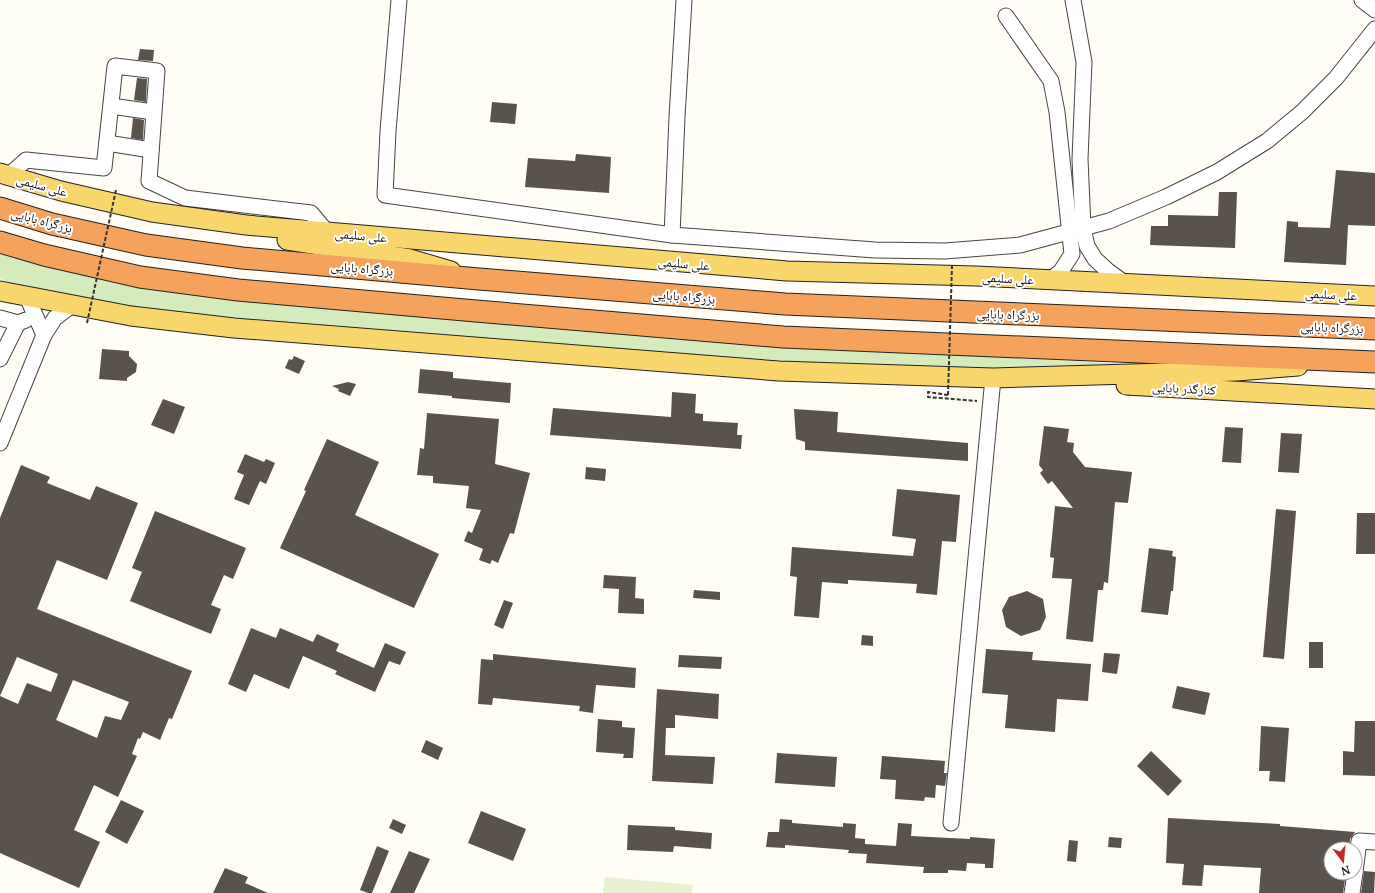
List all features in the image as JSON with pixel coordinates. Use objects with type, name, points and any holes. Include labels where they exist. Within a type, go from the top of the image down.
[{"type":"highway","name":"بزرگراه بابایی","points":[[0,208],[52,224],[146,245],[242,258],[479,279],[785,304],[1375,329]]},
{"type":"highway","points":[[0,242],[44,255],[148,278],[238,290],[492,313],[783,337],[1369,361]]},
{"type":"main road","name":"علی سلیمی","points":[[4,174],[61,191],[152,212],[246,225],[327,232],[787,271],[1372,292]]},
{"type":"main road","points":[[152,212],[228,230],[410,259],[479,279]]},
{"type":"main road","points":[[0,291],[130,316],[234,328],[779,371],[993,378],[1237,371],[1369,361]]},
{"type":"main road","name":"کنارگذر بابایی","points":[[993,378],[1375,399]]},
{"type":"street","points":[[399,0],[388,131],[385,195],[672,235],[875,250],[946,251],[1020,245],[1109,221],[1166,197],[1217,172],[1266,140],[1302,112],[1336,78],[1375,29]]},
{"type":"street","points":[[672,235],[684,0]]},
{"type":"street","points":[[1050,280],[1065,266],[1072,254],[1076,229],[1084,62],[1073,0]]},
{"type":"street","points":[[1362,0],[1375,10]]},
{"type":"street","points":[[1006,16],[1051,81],[1076,229],[1095,259],[1126,284]]},
{"type":"street","points":[[4,174],[26,160],[104,168],[115,66],[157,71],[149,181],[185,198],[311,213],[327,232]]},
{"type":"street","points":[[111,106],[153,112]]},
{"type":"street","points":[[107,143],[151,150]]},
{"type":"street","points":[[26,297],[44,336]]},
{"type":"street","points":[[0,443],[44,336],[55,318],[72,305]]},
{"type":"street","points":[[0,318],[18,324],[37,318]]},
{"type":"street","points":[[0,359],[18,324]]},
{"type":"street","points":[[951,823],[993,378]]},
{"type":"street","points":[[1363,841],[1375,842]]},
{"type":"street","points":[[1352,893],[1354,881]]},
{"type":"path","points":[[87,323],[116,190]]},
{"type":"path","points":[[952,265],[948,395],[928,392],[928,397],[991,402]]},
{"type":"green space","points":[[0,252],[35,262],[947,354],[1161,366],[1041,374],[747,359],[192,315],[49,296],[0,279]]},
{"type":"green space","points":[[605,877],[693,885],[692,893],[603,893]]},
{"type":"building","points":[[140,49],[154,50],[153,61],[138,60]]},
{"type":"building","points":[[137,78],[147,79],[146,102],[134,100]]},
{"type":"building","points":[[492,102],[517,104],[515,124],[490,122]]},
{"type":"building","points":[[133,118],[144,120],[143,140],[131,138]]},
{"type":"building","points":[[576,154],[611,157],[609,193],[525,187],[528,158],[575,161]]},
{"type":"building","points":[[1336,170],[1375,173],[1375,226],[1348,225],[1346,265],[1284,262],[1287,221],[1298,222],[1298,227],[1330,228]]},
{"type":"building","points":[[1219,192],[1237,192],[1235,248],[1150,245],[1151,226],[1168,226],[1168,215],[1218,216]]},
{"type":"building","points":[[102,349],[129,351],[129,356],[137,364],[136,372],[127,378],[127,381],[99,379]]},
{"type":"building","points":[[294,356],[305,361],[299,374],[285,368],[289,359],[292,360]]},
{"type":"building","points":[[420,369],[453,372],[453,378],[511,383],[510,403],[452,398],[452,396],[418,393]]},
{"type":"building","points":[[348,382],[356,384],[350,396],[338,391],[339,389],[332,386]]},
{"type":"building","points":[[672,392],[696,394],[695,413],[703,414],[703,421],[738,423],[737,435],[742,435],[741,449],[550,435],[553,408],[671,417]]},
{"type":"building","points":[[163,399],[185,407],[174,434],[151,425]]},
{"type":"building","points":[[794,409],[838,412],[837,432],[968,443],[968,461],[805,450],[805,442],[796,439]]},
{"type":"building","points":[[427,413],[499,419],[495,464],[530,473],[514,534],[510,533],[498,563],[492,560],[490,564],[479,560],[483,549],[464,541],[468,531],[472,533],[481,510],[466,508],[469,486],[433,483],[433,476],[417,475],[420,448],[424,449]]},
{"type":"building","points":[[1044,426],[1069,429],[1067,442],[1074,443],[1073,452],[1085,467],[1132,472],[1128,503],[1115,502],[1108,583],[1104,582],[1103,590],[1098,590],[1093,642],[1066,639],[1072,579],[1052,578],[1054,558],[1050,557],[1055,506],[1073,508],[1052,481],[1048,484],[1040,473],[1043,470],[1039,465]]},
{"type":"building","points":[[1225,427],[1243,428],[1241,463],[1222,462]]},
{"type":"building","points":[[1281,433],[1302,434],[1299,473],[1278,472]]},
{"type":"building","points":[[327,439],[379,462],[355,515],[439,554],[414,608],[280,548],[306,491],[304,490]]},
{"type":"building","points":[[245,454],[264,462],[266,459],[275,463],[266,484],[260,481],[249,505],[234,499],[244,475],[237,472]]},
{"type":"building","points":[[21,465],[50,477],[47,483],[90,500],[96,486],[138,503],[107,580],[57,560],[37,609],[192,671],[172,719],[169,718],[160,740],[143,732],[140,739],[138,738],[132,754],[137,756],[118,797],[94,785],[74,830],[100,842],[79,888],[0,853],[0,696],[0,518]],"holes":[[[17,657],[58,674],[51,692],[27,683],[18,704],[0,696]],[[73,680],[129,702],[121,720],[105,716],[97,738],[56,720]]]},
{"type":"building","points":[[586,467],[606,469],[605,481],[585,479]]},
{"type":"building","points":[[897,489],[960,495],[956,542],[942,541],[937,595],[916,593],[917,584],[848,580],[848,584],[822,582],[819,618],[794,616],[797,577],[790,576],[792,547],[913,556],[916,539],[892,536]]},
{"type":"building","points":[[1276,509],[1296,511],[1284,659],[1263,657]]},
{"type":"building","points":[[155,511],[246,548],[233,579],[224,575],[211,605],[221,609],[211,634],[130,601],[142,572],[132,568]]},
{"type":"building","points":[[1357,513],[1375,513],[1375,554],[1356,554]]},
{"type":"building","points":[[1149,548],[1173,551],[1172,556],[1176,557],[1173,591],[1171,591],[1168,615],[1141,612]]},
{"type":"building","points":[[604,575],[636,577],[635,598],[644,599],[644,614],[618,613],[619,589],[603,588]]},
{"type":"building","points":[[694,590],[720,592],[720,600],[693,598]]},
{"type":"building","points":[[1027,591],[1043,599],[1046,617],[1040,630],[1021,636],[1006,627],[1002,610],[1009,597]]},
{"type":"building","points":[[504,600],[513,603],[503,629],[494,625]]},
{"type":"building","points":[[251,628],[276,638],[280,628],[313,642],[317,634],[339,644],[336,651],[374,668],[385,643],[406,652],[400,665],[389,661],[375,692],[335,674],[337,671],[303,656],[289,689],[254,674],[246,692],[228,684]]},
{"type":"building","points":[[862,635],[873,636],[873,646],[861,645]]},
{"type":"building","points":[[1309,642],[1323,642],[1323,668],[1309,668]]},
{"type":"building","points":[[986,649],[1033,652],[1032,660],[1091,664],[1088,701],[1057,699],[1055,732],[1005,728],[1008,695],[982,693]]},
{"type":"building","points":[[1104,653],[1120,654],[1117,674],[1102,672]]},
{"type":"building","points":[[493,654],[636,668],[635,688],[596,685],[593,713],[579,711],[580,706],[493,698],[492,705],[478,704],[481,659],[493,660]]},
{"type":"building","points":[[679,655],[722,657],[721,669],[678,667]]},
{"type":"building","points":[[1177,686],[1210,693],[1205,715],[1172,708]]},
{"type":"building","points":[[657,689],[719,694],[718,719],[675,715],[675,728],[666,728],[665,755],[715,757],[713,784],[652,781]]},
{"type":"building","points":[[598,719],[622,721],[622,727],[635,728],[633,758],[623,758],[624,754],[596,752]]},
{"type":"building","points":[[1355,721],[1375,721],[1375,776],[1343,775],[1343,751],[1354,752]]},
{"type":"building","points":[[1261,726],[1289,728],[1285,782],[1269,781],[1270,771],[1259,771]]},
{"type":"building","points":[[426,740],[443,748],[438,760],[421,752]]},
{"type":"building","points":[[1151,751],[1182,781],[1168,796],[1137,766]]},
{"type":"building","points":[[777,753],[837,757],[835,787],[775,783]]},
{"type":"building","points":[[882,756],[945,761],[944,773],[947,773],[945,786],[936,785],[935,798],[925,797],[924,801],[895,799],[896,780],[880,779]]},
{"type":"building","points":[[121,800],[144,811],[127,844],[105,832]]},
{"type":"building","points":[[481,811],[526,829],[513,861],[468,843]]},
{"type":"building","points":[[1168,818],[1280,824],[1280,826],[1355,832],[1350,841],[1323,841],[1323,881],[1345,881],[1343,893],[1259,893],[1261,868],[1204,865],[1202,886],[1182,885],[1184,864],[1166,863]]},
{"type":"building","points":[[393,819],[406,825],[402,834],[389,828]]},
{"type":"building","points":[[780,819],[792,820],[792,823],[843,827],[843,823],[856,824],[855,838],[865,839],[865,844],[896,846],[898,823],[912,824],[911,836],[995,839],[993,868],[985,868],[985,864],[967,863],[966,871],[948,870],[948,873],[923,873],[924,867],[866,863],[867,854],[848,853],[849,850],[785,845],[785,848],[766,847],[768,832],[779,832]]},
{"type":"building","points":[[628,825],[675,827],[675,830],[712,833],[711,849],[674,846],[673,852],[627,850]]},
{"type":"building","points":[[1109,837],[1122,838],[1121,848],[1108,847]]},
{"type":"building","points":[[1069,840],[1078,841],[1076,862],[1067,861]]},
{"type":"building","points":[[377,846],[389,851],[372,893],[368,893],[360,890]]},
{"type":"building","points":[[409,851],[430,859],[414,893],[390,893]]},
{"type":"building","points":[[225,868],[248,877],[245,883],[268,893],[213,893]]},
{"type":"building","points":[[1364,871],[1375,872],[1374,893],[1361,893]]}]
